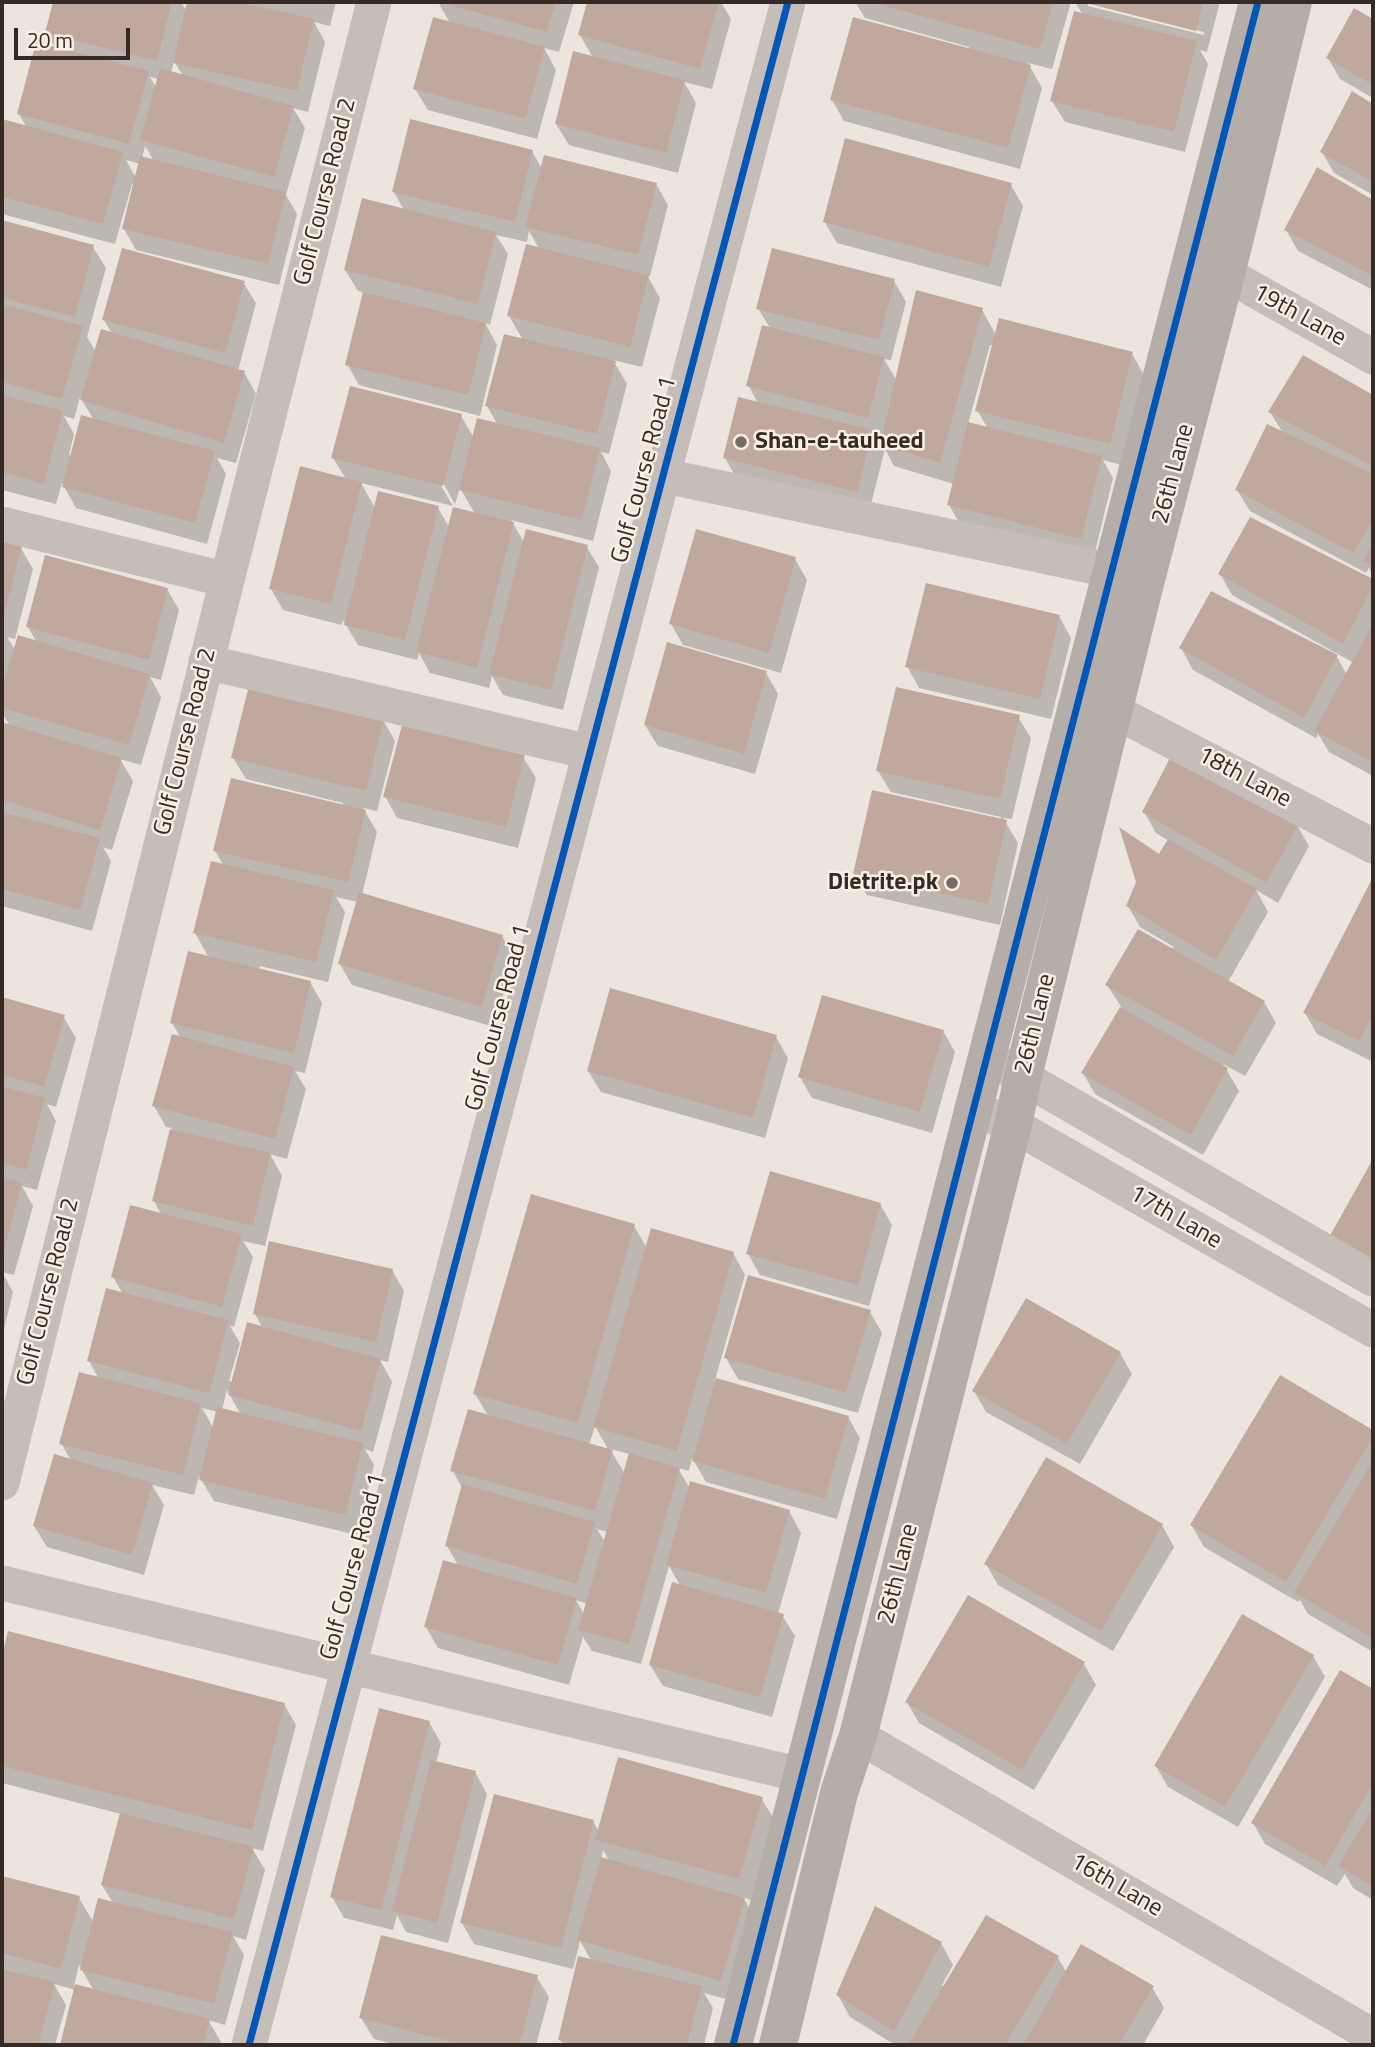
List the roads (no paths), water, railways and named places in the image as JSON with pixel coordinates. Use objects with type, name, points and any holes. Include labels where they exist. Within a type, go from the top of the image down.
[{"type":"street","name":"Golf Course Road 2","points":[[2,1479],[374,2]]},
{"type":"street","name":"Golf Course Road 1","points":[[249,2045],[788,2]]},
{"type":"street","points":[[733,2045],[1258,2]]},
{"type":"street","name":"26th Lane","points":[[778,2045],[839,1793],[858,1737],[1013,1125],[1114,710],[1293,2]]},
{"type":"street","name":"19th Lane","points":[[1226,274],[1373,357]]},
{"type":"street","points":[[664,476],[1113,572]]},
{"type":"street","points":[[2,524],[227,580]]},
{"type":"street","points":[[206,663],[589,751]]},
{"type":"street","name":"18th Lane","points":[[1114,710],[1373,846]]},
{"type":"street","name":"17th Lane","points":[[988,1057],[1373,1279]]},
{"type":"street","name":"17th Lane","points":[[975,1109],[1013,1125],[1373,1331]]},
{"type":"street","points":[[2,1583],[801,1775]]},
{"type":"street","name":"16th Lane","points":[[858,1737],[1373,2036]]},
{"type":"place","name":"Shan-e-tauheed","points":[[741,442]]},
{"type":"place","name":"Dietrite.pk","points":[[952,883]]}]
